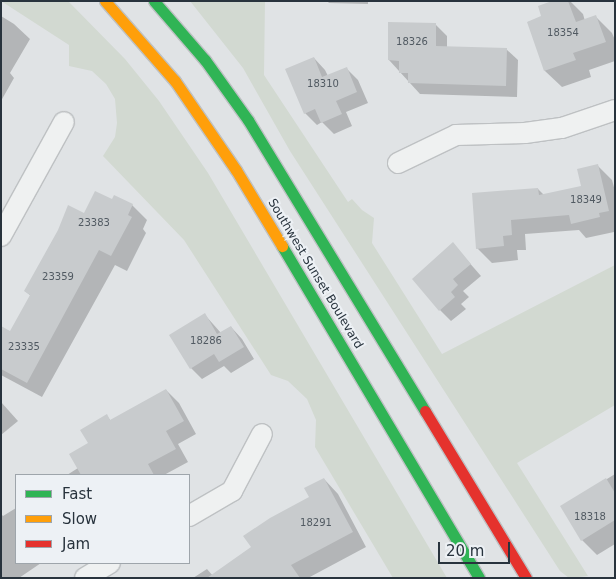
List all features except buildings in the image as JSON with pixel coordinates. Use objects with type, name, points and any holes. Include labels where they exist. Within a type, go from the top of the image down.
[{"type":"main road","name":"Southwest Sunset Boulevard","points":[[105,1],[175,81],[236,170],[413,464],[479,578]]},
{"type":"main road","name":"Southwest Sunset Boulevard","points":[[154,1],[205,60],[248,120],[526,578]]},
{"type":"street","points":[[398,163],[456,134],[525,133],[562,128],[615,110]]},
{"type":"street","points":[[1,236],[64,122]]},
{"type":"street","points":[[190,515],[232,490],[262,434]]},
{"type":"street","points":[[85,578],[108,564]]},
{"type":"shaded area","points":[[1,1],[68,1],[125,59],[159,101],[208,173],[447,578],[393,578],[315,447],[316,420],[307,399],[288,381],[271,375],[184,240],[103,156],[115,137],[117,123],[115,99],[106,84],[92,71],[69,66],[69,45]]},
{"type":"shaded area","points":[[190,1],[265,1],[264,75],[348,202],[352,199],[362,210],[374,218],[372,243],[442,354],[615,265],[615,405],[517,463],[588,576],[569,578],[560,571],[290,151],[243,68]]},
{"type":"traffic: fast","points":[[154,1],[205,60],[248,120],[425,411]]},
{"type":"traffic: fast","points":[[282,246],[479,578]]},
{"type":"traffic: slow","points":[[105,1],[175,81],[236,170],[282,246]]},
{"type":"traffic: jam","points":[[425,411],[526,578]]}]
